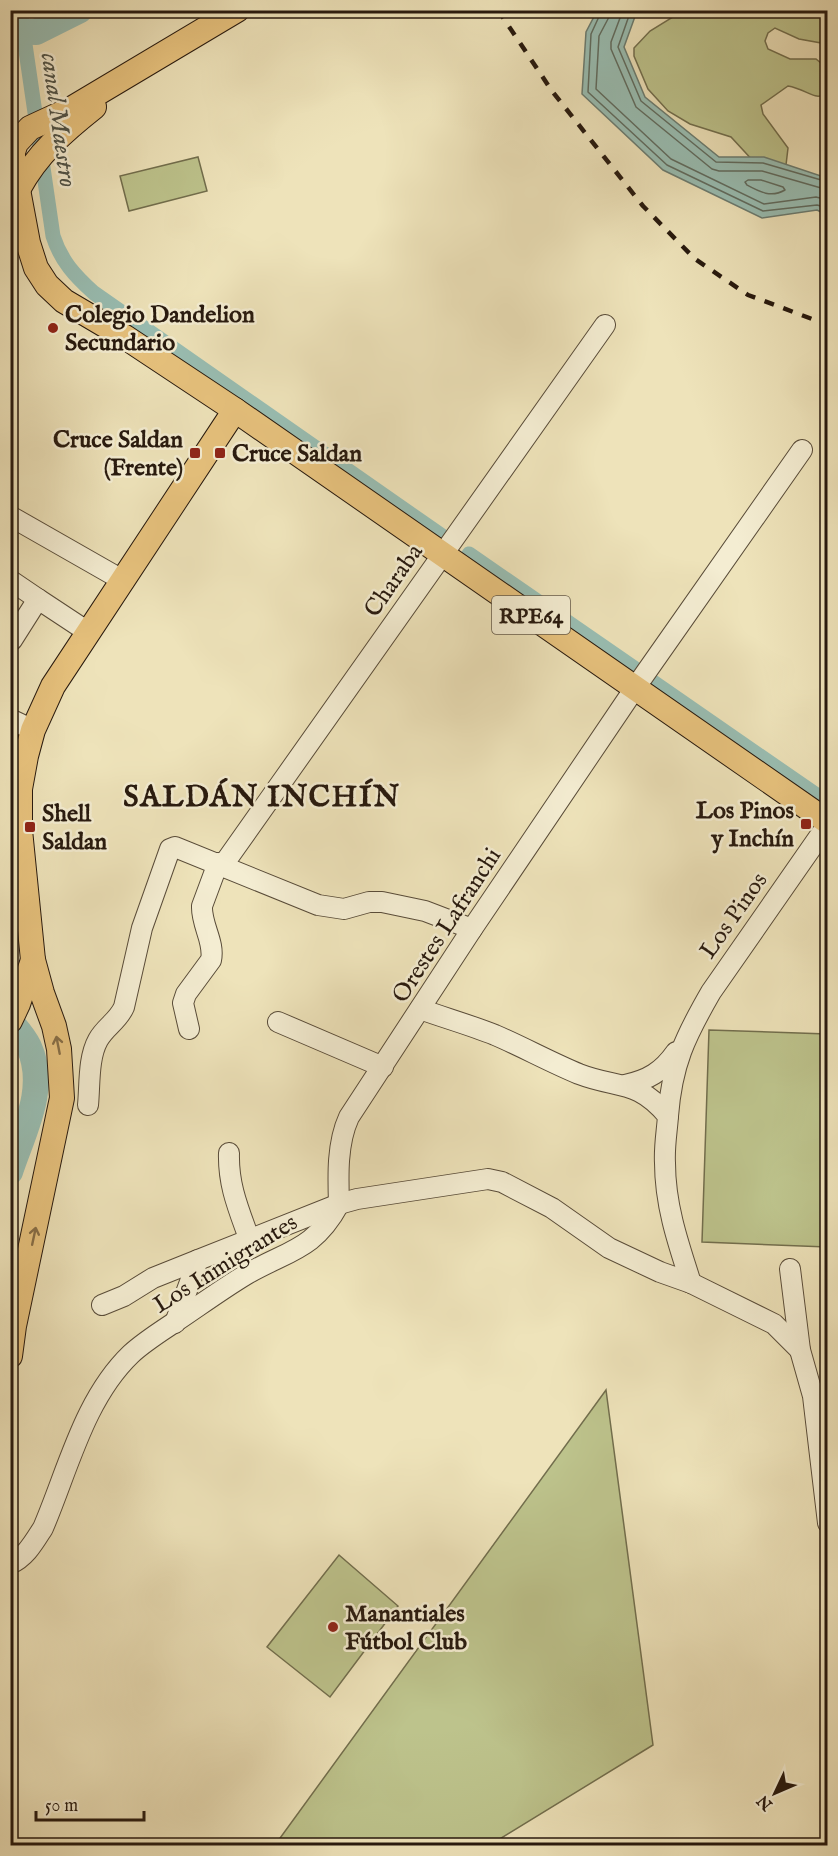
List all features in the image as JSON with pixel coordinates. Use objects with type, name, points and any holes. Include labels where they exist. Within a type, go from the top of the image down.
[{"type":"main road","points":[[10,1356],[14,1326],[62,1098],[59,1049],[33,960],[21,830],[20,789],[26,756],[33,730],[53,686],[235,410],[125,337],[64,301],[47,285],[32,258],[19,188],[30,168],[50,145],[84,115],[169,52],[237,10]]},
{"type":"main road","name":"RPE64","points":[[235,410],[828,823]]},
{"type":"main road","points":[[16,1008],[33,960]]},
{"type":"main road","points":[[16,1008],[26,994],[35,995],[47,1007]]},
{"type":"street","name":"Charaba","points":[[189,1029],[183,1003],[186,994],[211,960],[212,950],[201,914],[202,906],[221,864],[604,325]]},
{"type":"street","name":"Orestes Lafranchi","points":[[339,1204],[338,1177],[345,1125],[472,929],[635,687],[802,450]]},
{"type":"street","points":[[10,516],[124,581]]},
{"type":"street","points":[[10,580],[88,632]]},
{"type":"street","points":[[12,640],[38,599]]},
{"type":"street","points":[[10,719],[33,730]]},
{"type":"street","name":"Los Pinos","points":[[625,1085],[643,1081],[670,1061],[686,1038],[711,992],[828,823]]},
{"type":"street","points":[[88,1105],[93,1052],[98,1039],[119,1017],[123,1007],[142,928],[170,849],[175,847],[221,864],[318,905],[344,909],[369,902],[382,902],[425,911],[472,929]]},
{"type":"street","points":[[420,1009],[494,1035],[578,1073],[643,1092],[668,1116]]},
{"type":"street","points":[[278,1022],[382,1067]]},
{"type":"street","name":"Los Pinos","points":[[686,1038],[673,1073],[664,1162],[674,1230],[690,1283]]},
{"type":"street","points":[[229,1153],[230,1185],[249,1240]]},
{"type":"street","points":[[102,1305],[124,1296],[153,1278],[339,1204],[357,1199],[488,1179],[502,1182],[552,1208],[609,1248],[660,1272],[690,1283],[774,1324],[800,1350]]},
{"type":"street","name":"Los Inmigrantes","points":[[10,1564],[24,1555],[43,1528],[82,1431],[105,1386],[130,1355],[227,1286],[307,1244],[329,1222],[339,1204]]},
{"type":"street","points":[[175,1323],[198,1260]]},
{"type":"street","points":[[790,1269],[800,1350],[813,1396],[828,1522]]},
{"type":"green space","points":[[678,11],[827,11],[827,44],[799,39],[775,28],[768,33],[765,41],[768,49],[790,59],[816,59],[827,68],[824,91],[821,95],[817,96],[788,86],[761,105],[763,114],[788,148],[786,165],[756,164],[731,137],[690,124],[668,111],[648,89],[634,56],[634,48],[650,31],[673,17]]},
{"type":"green space","points":[[198,157],[207,191],[129,211],[120,176]]},
{"type":"green space","points":[[709,1030],[827,1034],[827,1247],[702,1242]]},
{"type":"green space","points":[[606,1390],[653,1745],[490,1845],[275,1845]]},
{"type":"green space","name":"Manantiales Fútbol Club","points":[[339,1555],[398,1606],[330,1697],[267,1647]]},
{"type":"water","points":[[597,11],[637,11],[624,47],[645,97],[719,157],[764,157],[827,178],[827,215],[817,210],[762,218],[663,170],[582,94],[586,32]]},
{"type":"waterway","name":"canal Maestro","points":[[20,10],[53,236],[69,268],[94,293],[442,536]]},
{"type":"waterway","points":[[10,31],[36,32],[80,10]]},
{"type":"waterway","points":[[469,554],[634,668]]},
{"type":"waterway","points":[[653,682],[828,803]]},
{"type":"waterway","points":[[10,1021],[29,1047],[36,1079],[35,1094],[27,1126],[10,1172]]},
{"type":"railway","points":[[498,10],[552,91],[643,206],[695,259],[748,295],[828,325]]},
{"type":"place","name":"Colegio Dandelion Secundario","points":[[53,328]]},
{"type":"place","name":"Cruce Saldan (Frente)","points":[[195,453]]},
{"type":"place","name":"Cruce Saldan","points":[[220,453]]},
{"type":"place","name":"Los Pinos y Inchín","points":[[806,824]]},
{"type":"place","name":"Shell Saldan","points":[[30,827]]},
{"type":"place","name":"Manantiales Fútbol Club","points":[[333,1627]]},
{"type":"district","name":"SALDÁN INCHÍN","points":[[262,796]]}]
